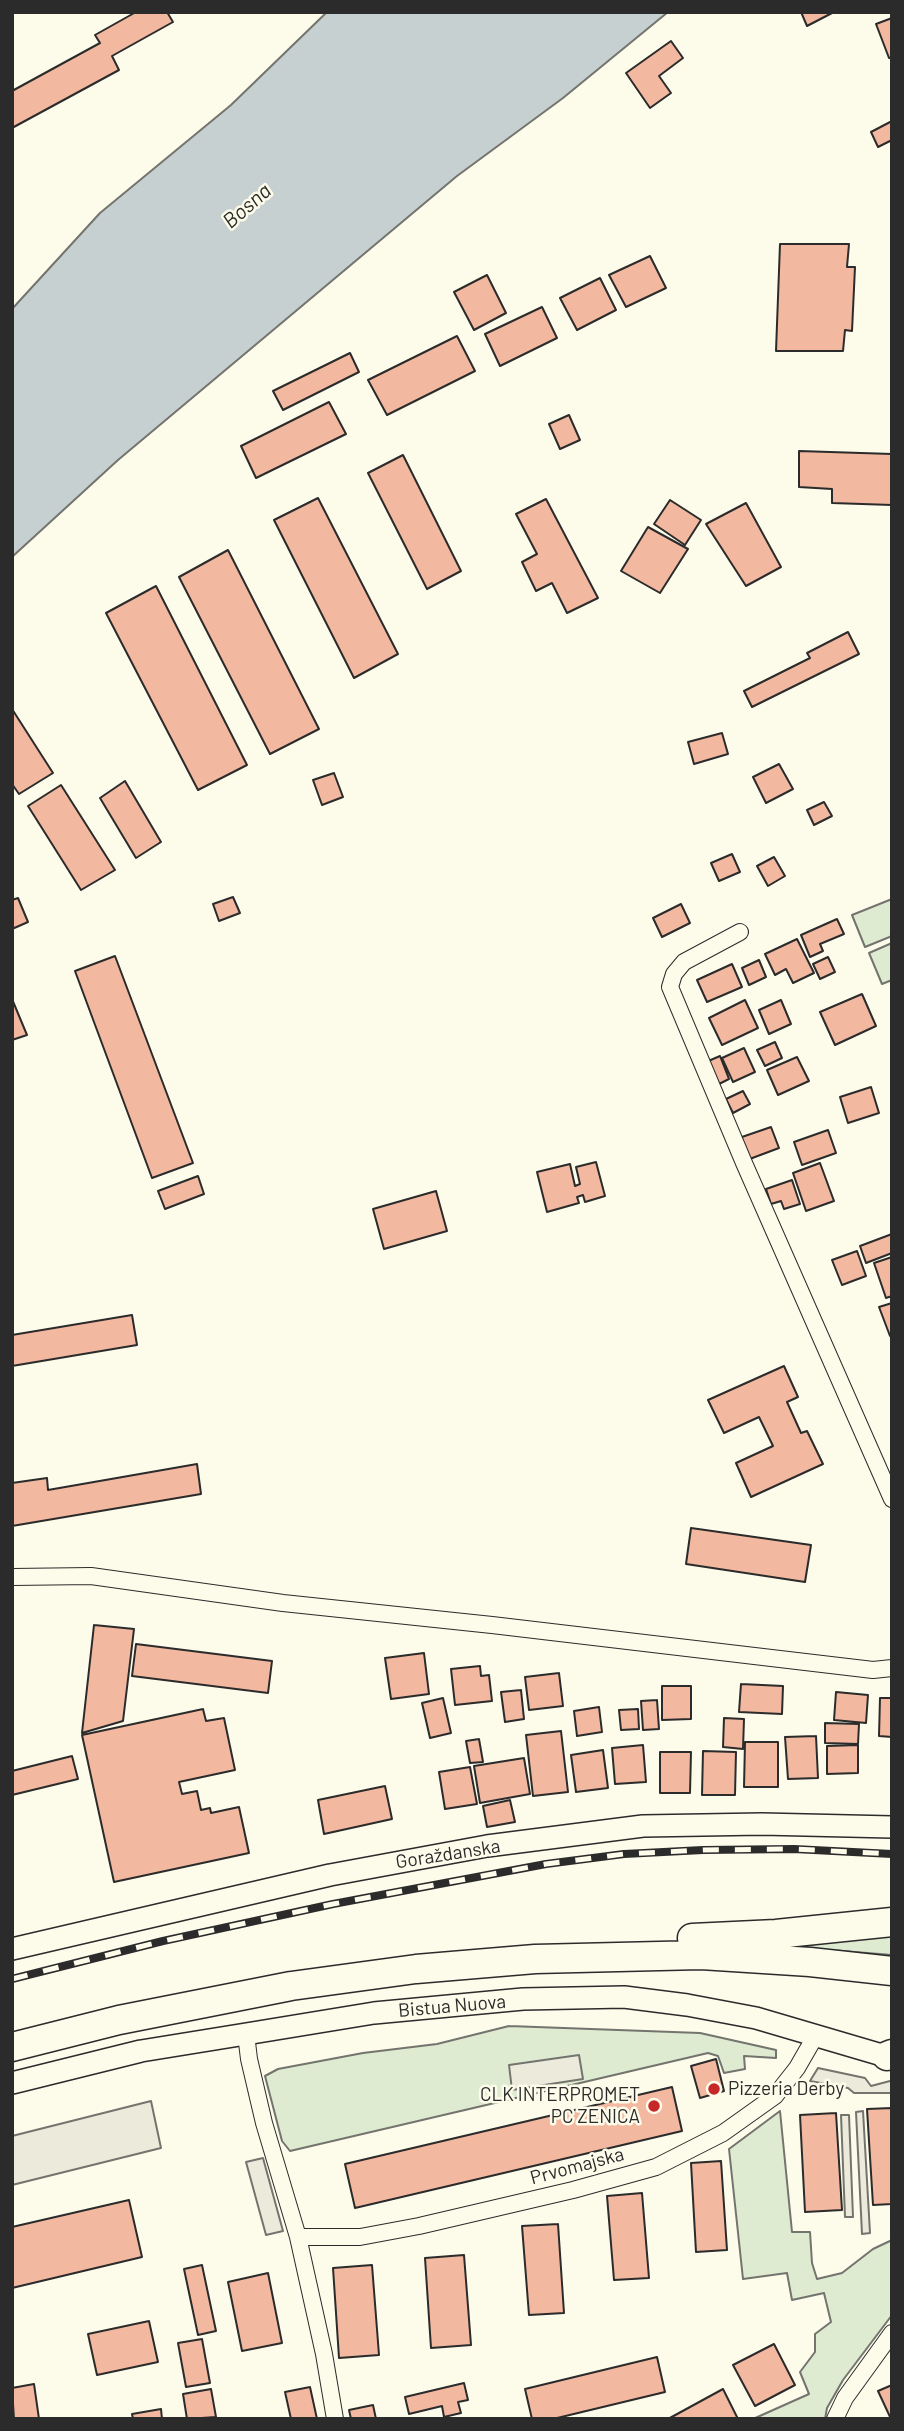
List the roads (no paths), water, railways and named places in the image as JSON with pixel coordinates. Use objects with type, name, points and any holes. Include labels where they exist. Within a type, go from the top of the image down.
[{"type":"highway","points":[[535,1959],[575,1944],[607,1939],[727,1937],[892,1922]]},
{"type":"highway","points":[[12,2047],[118,2020],[291,1986],[416,1969],[535,1959],[701,1955],[810,1962],[892,1971]]},
{"type":"highway","points":[[535,1959],[561,1966],[589,1969],[761,1974],[878,1983],[892,1987]]},
{"type":"street","points":[[740,932],[684,962],[674,974],[670,987],[744,1163],[892,1499]]},
{"type":"street","points":[[12,1577],[91,1576],[283,1604],[492,1625],[873,1670],[892,1668]]},
{"type":"street","name":"Goraždanska","points":[[12,1949],[330,1875],[487,1846],[643,1826],[762,1824],[892,1827]]},
{"type":"street","name":"Bistua Nuova","points":[[12,2082],[141,2051],[374,2013],[523,1999],[624,1997],[687,2005],[757,2018],[890,2056]]},
{"type":"street","points":[[246,2034],[264,2123],[298,2237],[324,2354],[335,2419]]},
{"type":"street","name":"Prvomajska","points":[[298,2237],[360,2237],[419,2226],[573,2190],[656,2166],[723,2133],[775,2096],[797,2068],[816,2035]]},
{"type":"street","points":[[835,2419],[845,2398],[892,2333]]},
{"type":"water","name":"Bosna","points":[[327,12],[668,12],[563,98],[457,176],[118,460],[12,557],[12,309],[100,213],[231,105]]},
{"type":"railway","points":[[12,1979],[163,1941],[333,1904],[546,1864],[624,1854],[703,1850],[794,1849],[892,1854]]},
{"type":"place","name":"Pizzeria Derby","points":[[714,2089]]},
{"type":"place","name":"CLK INTERPROMET PC ZENICA","points":[[654,2106]]}]
